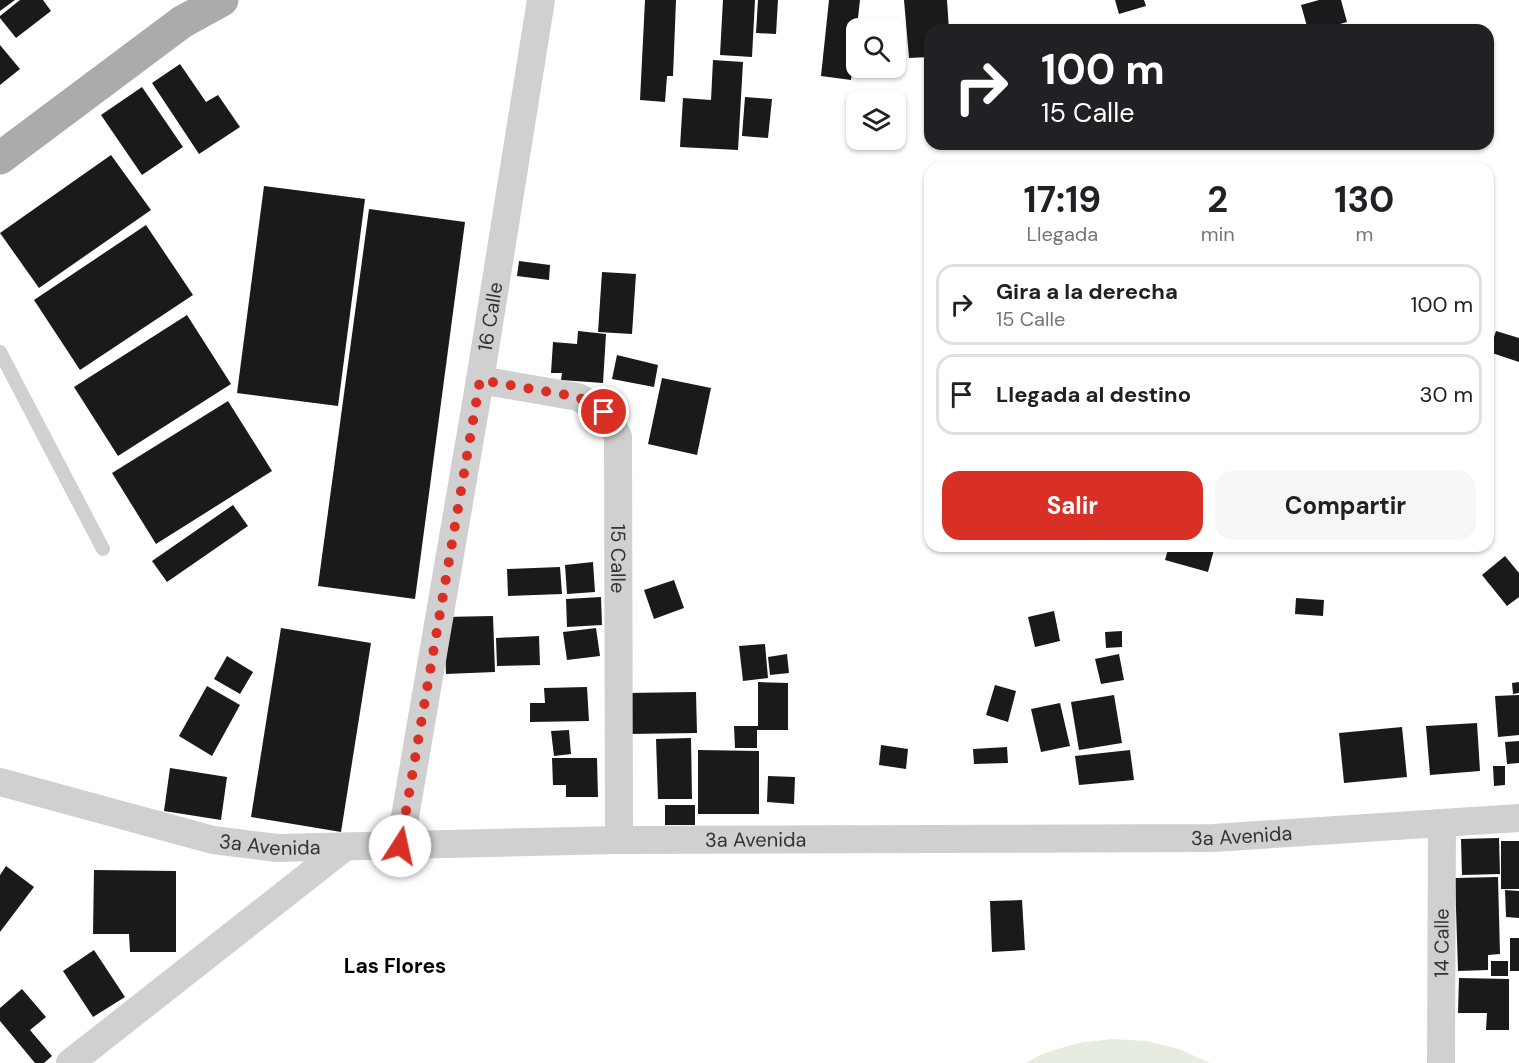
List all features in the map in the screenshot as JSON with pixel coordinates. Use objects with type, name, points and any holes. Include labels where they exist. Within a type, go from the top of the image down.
[{"type":"main road","points":[[0,158],[182,22],[222,0]]},
{"type":"street","name":"16 Calle","points":[[400,846],[480,380],[541,0]]},
{"type":"street","name":"15 Calle","points":[[480,380],[578,397],[604,412],[618,436],[618,840]]},
{"type":"street","name":"3a Avenida","points":[[0,782],[213,840],[277,848],[618,840],[1213,838],[1519,818]]},
{"type":"street","name":"14 Calle","points":[[1441,1063],[1442,824]]},
{"type":"street","points":[[70,1063],[345,847]]},
{"type":"lane","points":[[0,352],[103,549]]},
{"type":"shaded area","points":[[1112,1039],[1146,1041],[1179,1049],[1210,1063],[1025,1063],[1045,1053],[1078,1043]]},
{"type":"building","points":[[0,0],[15,0],[0,11]]},
{"type":"building","points":[[20,0],[43,0],[51,11],[16,38],[0,16]]},
{"type":"building","points":[[645,0],[676,0],[673,76],[667,76],[665,102],[640,100]]},
{"type":"building","points":[[723,0],[755,0],[752,57],[720,55]]},
{"type":"building","points":[[758,0],[778,0],[776,34],[756,33]]},
{"type":"building","points":[[829,0],[860,0],[858,18],[846,18],[846,78],[851,78],[851,80],[821,76]]},
{"type":"building","points":[[904,0],[947,0],[949,24],[924,24],[924,57],[909,58]]},
{"type":"building","points":[[1115,0],[1144,0],[1146,6],[1119,14]]},
{"type":"building","points":[[1319,0],[1341,0],[1347,22],[1306,24],[1301,5]]},
{"type":"building","points":[[0,45],[20,69],[0,85]]},
{"type":"building","points":[[713,60],[743,62],[738,150],[680,147],[683,98],[711,100]]},
{"type":"building","points":[[180,64],[206,102],[218,95],[240,127],[199,154],[152,83]]},
{"type":"building","points":[[142,87],[183,147],[142,175],[101,115]]},
{"type":"building","points":[[745,97],[772,99],[768,138],[742,136]]},
{"type":"building","points":[[111,155],[151,210],[39,288],[0,233]]},
{"type":"building","points":[[264,186],[365,199],[338,406],[237,393]]},
{"type":"building","points":[[369,209],[465,222],[415,599],[318,586]]},
{"type":"building","points":[[146,225],[193,295],[80,370],[34,300]]},
{"type":"building","points":[[519,261],[550,265],[549,280],[517,276]]},
{"type":"building","points":[[602,272],[636,274],[632,334],[598,332]]},
{"type":"building","points":[[187,315],[231,384],[118,456],[74,387]]},
{"type":"building","points":[[578,331],[606,334],[603,383],[561,380],[562,373],[551,373],[553,342],[577,344]]},
{"type":"building","points":[[1496,331],[1519,338],[1519,362],[1494,354]]},
{"type":"building","points":[[617,355],[658,365],[654,387],[612,379]]},
{"type":"building","points":[[662,378],[711,388],[697,455],[648,444]]},
{"type":"building","points":[[228,401],[272,471],[156,544],[112,473]]},
{"type":"building","points":[[233,505],[248,526],[167,582],[152,561]]},
{"type":"building","points":[[1167,552],[1213,552],[1208,572],[1165,560]]},
{"type":"building","points":[[1505,556],[1519,573],[1519,597],[1507,606],[1482,575]]},
{"type":"building","points":[[593,562],[595,592],[567,594],[565,565]]},
{"type":"building","points":[[560,567],[562,594],[508,596],[507,569]]},
{"type":"building","points":[[674,580],[684,608],[654,619],[644,590]]},
{"type":"building","points":[[601,597],[602,625],[567,627],[566,599]]},
{"type":"building","points":[[1296,598],[1324,600],[1323,616],[1295,614]]},
{"type":"building","points":[[1054,611],[1060,641],[1035,647],[1028,617]]},
{"type":"building","points":[[493,616],[495,672],[446,674],[444,617]]},
{"type":"building","points":[[281,628],[371,643],[341,832],[251,817]]},
{"type":"building","points":[[596,628],[600,656],[567,660],[563,632]]},
{"type":"building","points":[[1122,631],[1122,647],[1106,648],[1105,632]]},
{"type":"building","points":[[539,636],[540,665],[497,666],[496,638]]},
{"type":"building","points":[[765,644],[768,678],[743,681],[739,646]]},
{"type":"building","points":[[787,654],[789,673],[770,675],[768,657]]},
{"type":"building","points":[[1119,654],[1124,680],[1101,684],[1095,659]]},
{"type":"building","points":[[227,656],[253,672],[240,694],[214,679]]},
{"type":"building","points":[[758,682],[788,683],[788,730],[757,730],[757,748],[735,748],[734,726],[758,726]]},
{"type":"building","points":[[1519,682],[1519,693],[1513,694],[1512,683]]},
{"type":"building","points":[[995,685],[1016,691],[1008,722],[986,715]]},
{"type":"building","points":[[207,686],[240,705],[212,756],[179,736]]},
{"type":"building","points":[[587,687],[589,721],[530,722],[530,703],[545,703],[544,688]]},
{"type":"building","points":[[696,692],[697,733],[628,734],[626,693]]},
{"type":"building","points":[[1114,695],[1122,743],[1079,750],[1071,702]]},
{"type":"building","points":[[1519,695],[1519,735],[1498,737],[1495,696]]},
{"type":"building","points":[[1060,703],[1070,746],[1041,752],[1031,709]]},
{"type":"building","points":[[1477,723],[1480,771],[1430,775],[1426,726]]},
{"type":"building","points":[[1402,727],[1407,777],[1344,783],[1339,733]]},
{"type":"building","points":[[569,730],[571,754],[554,756],[551,731]]},
{"type":"building","points":[[691,738],[692,799],[658,799],[656,739]]},
{"type":"building","points":[[1519,741],[1519,763],[1507,764],[1505,742]]},
{"type":"building","points":[[881,745],[908,749],[906,769],[879,765]]},
{"type":"building","points":[[1007,747],[1008,763],[974,764],[973,749]]},
{"type":"building","points":[[698,750],[759,751],[759,814],[698,814]]},
{"type":"building","points":[[1130,750],[1134,780],[1079,785],[1075,756]]},
{"type":"building","points":[[552,758],[597,758],[598,797],[566,797],[566,785],[553,785]]},
{"type":"building","points":[[1493,766],[1505,766],[1505,785],[1494,786]]},
{"type":"building","points":[[170,768],[227,777],[221,820],[164,811]]},
{"type":"building","points":[[768,776],[795,777],[794,804],[767,802]]},
{"type":"building","points":[[665,805],[695,805],[695,825],[665,825]]},
{"type":"building","points":[[1499,838],[1500,874],[1462,875],[1461,839]]},
{"type":"building","points":[[1501,841],[1519,841],[1519,889],[1501,889]]},
{"type":"building","points":[[6,866],[34,887],[0,932],[0,875]]},
{"type":"building","points":[[94,870],[176,871],[176,952],[130,952],[129,934],[93,934]]},
{"type":"building","points":[[1498,877],[1500,954],[1488,955],[1488,970],[1458,971],[1455,878]]},
{"type":"building","points":[[1505,890],[1519,891],[1519,918],[1506,917]]},
{"type":"building","points":[[1022,900],[1025,950],[992,952],[990,901]]},
{"type":"building","points":[[1510,938],[1519,938],[1519,971],[1510,971]]},
{"type":"building","points":[[94,950],[125,997],[93,1017],[63,971]]},
{"type":"building","points":[[1491,961],[1508,961],[1508,976],[1491,976]]},
{"type":"building","points":[[1459,978],[1509,979],[1509,1030],[1486,1030],[1487,1013],[1458,1013]]},
{"type":"building","points":[[22,989],[46,1017],[30,1030],[52,1056],[44,1063],[35,1063],[0,1021],[0,1008]]},
{"type":"district","name":"Las Flores","points":[[395,966]]},
{"type":"route","points":[[400,846],[480,380],[578,397],[604,412]]}]
